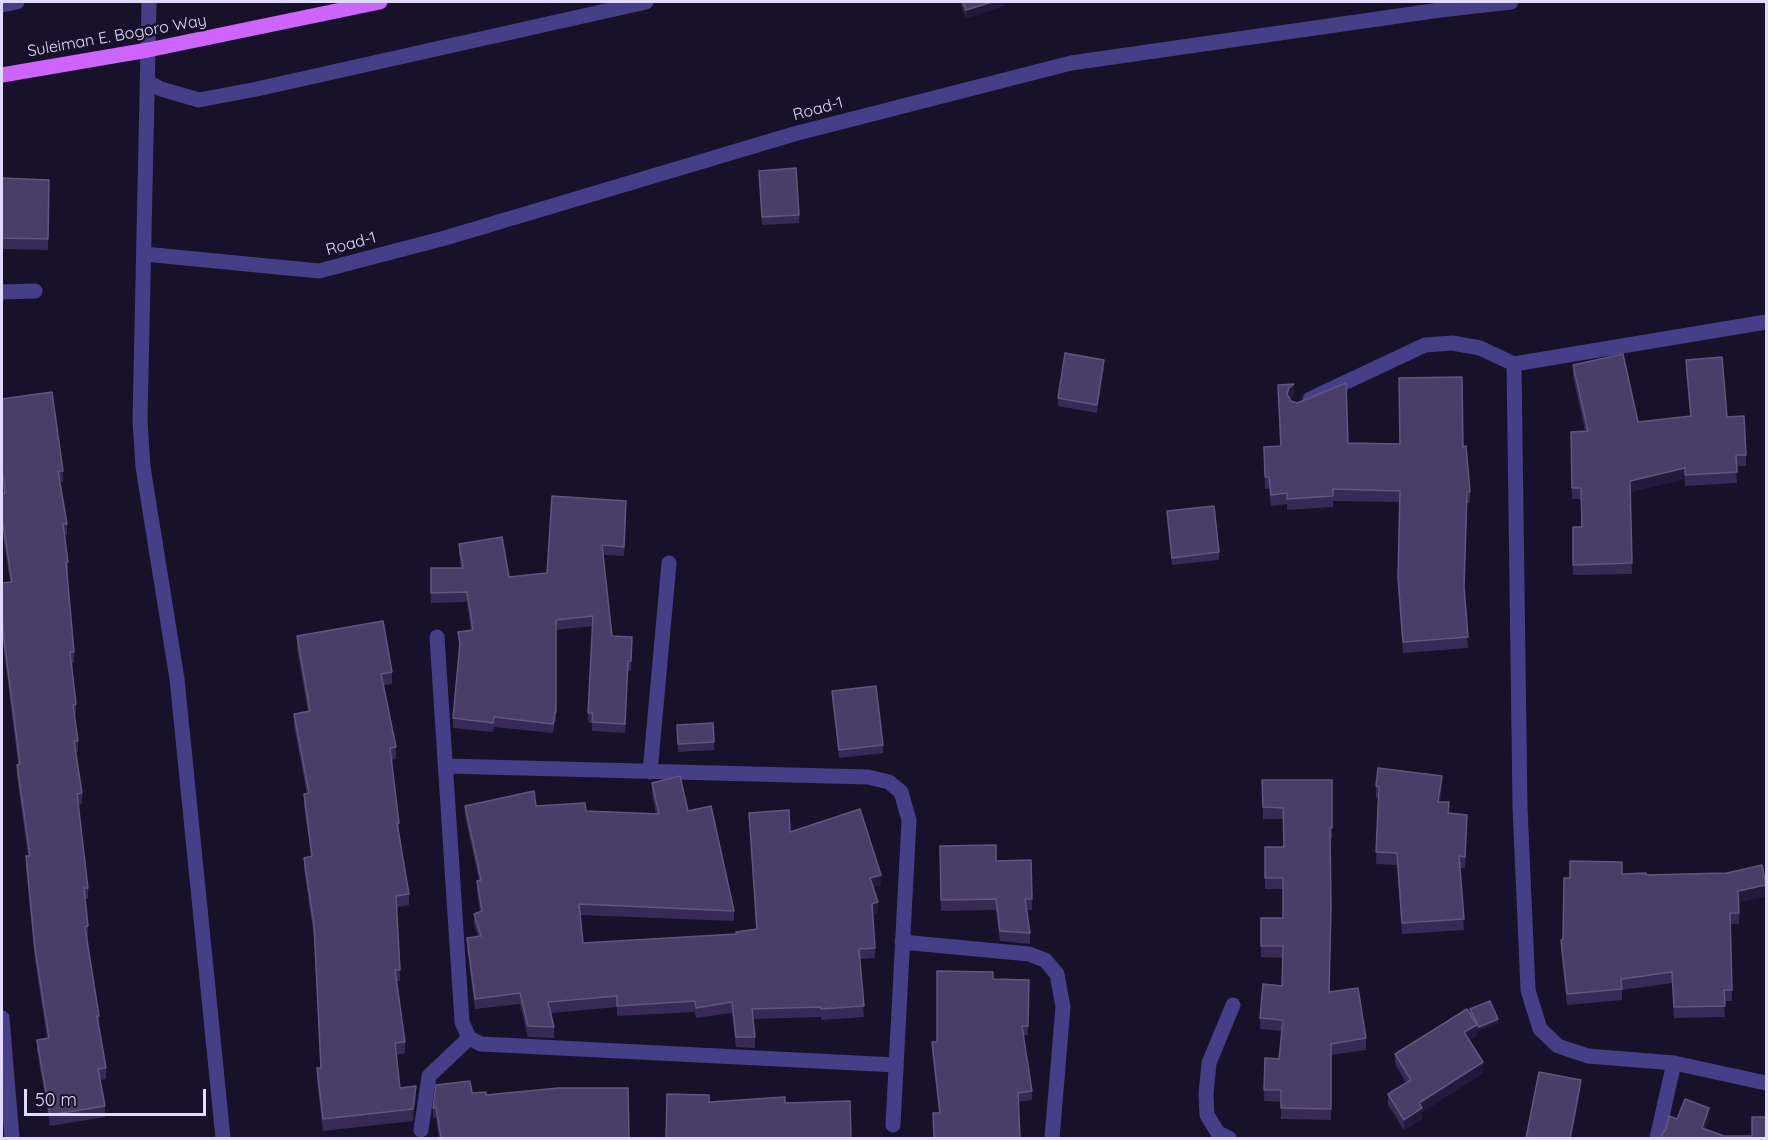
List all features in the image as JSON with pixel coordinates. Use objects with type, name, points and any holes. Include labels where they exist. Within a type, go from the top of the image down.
[{"type":"main road","name":"Suleiman E. Bogoro Way","points":[[2,75],[148,50],[380,2]]},
{"type":"street","points":[[2,5],[17,2]]},
{"type":"street","points":[[149,2],[140,420],[143,467],[177,679],[223,1138]]},
{"type":"street","points":[[147,82],[161,89],[200,100],[646,2]]},
{"type":"street","name":"Road-1","points":[[144,254],[319,271],[445,238],[794,134],[1071,63],[1510,2]]},
{"type":"street","points":[[2,292],[35,291]]},
{"type":"street","points":[[1297,405],[1425,345],[1452,343],[1480,348],[1514,364],[1767,322]]},
{"type":"street","points":[[1514,364],[1520,807],[1528,990],[1540,1029],[1558,1046],[1588,1056],[1674,1063],[1767,1083]]},
{"type":"street","points":[[650,772],[669,563]]},
{"type":"street","points":[[437,637],[462,1022],[469,1038],[481,1044],[896,1065]]},
{"type":"street","points":[[446,766],[868,777],[889,782],[901,792],[909,820],[893,1125]]},
{"type":"street","points":[[902,942],[1029,954],[1045,960],[1057,974],[1063,1007],[1052,1138]]},
{"type":"street","points":[[1229,1138],[1218,1133],[1207,1115],[1206,1094],[1209,1063],[1233,1005]]},
{"type":"street","points":[[2,1018],[12,1138]]},
{"type":"street","points":[[421,1130],[429,1076],[469,1038]]},
{"type":"street","points":[[1658,1138],[1674,1063]]},
{"type":"building","points":[[963,2],[992,2],[966,10]]},
{"type":"building","points":[[796,168],[799,215],[762,217],[759,171]]},
{"type":"building","points":[[2,178],[49,180],[48,239],[2,238]]},
{"type":"building","points":[[1065,353],[1104,360],[1097,405],[1058,398]]},
{"type":"building","points":[[1623,354],[1638,422],[1691,416],[1686,360],[1722,357],[1727,417],[1744,416],[1746,455],[1736,455],[1737,472],[1685,475],[1685,468],[1630,481],[1632,563],[1573,565],[1573,527],[1582,527],[1581,488],[1572,488],[1571,432],[1588,431],[1573,365]]},
{"type":"building","points":[[1462,377],[1463,447],[1466,446],[1470,492],[1467,492],[1464,587],[1468,637],[1403,642],[1398,577],[1400,491],[1333,489],[1333,496],[1287,499],[1287,493],[1271,495],[1269,477],[1265,477],[1264,447],[1281,446],[1278,385],[1294,384],[1289,388],[1287,394],[1291,401],[1297,403],[1346,383],[1348,443],[1400,444],[1399,378]]},
{"type":"building","points":[[52,392],[63,471],[58,471],[67,524],[63,524],[74,652],[70,652],[76,704],[73,705],[78,741],[74,741],[82,793],[77,794],[88,888],[84,888],[88,926],[85,927],[106,1068],[98,1069],[105,1106],[50,1115],[37,1040],[49,1038],[35,949],[26,856],[30,856],[17,765],[20,764],[2,614],[2,583],[12,582],[2,518],[2,494],[5,493],[2,466],[2,399]]},
{"type":"building","points":[[552,496],[626,501],[624,547],[602,545],[612,636],[632,637],[631,661],[628,661],[625,724],[592,722],[593,713],[588,713],[593,616],[556,620],[556,712],[553,724],[494,717],[493,723],[453,718],[460,643],[458,632],[473,630],[467,592],[431,593],[431,568],[463,568],[459,544],[502,537],[509,577],[547,573]]},
{"type":"building","points":[[1214,506],[1219,552],[1172,558],[1167,511]]},
{"type":"building","points":[[383,621],[392,672],[381,674],[396,747],[390,748],[399,823],[397,823],[409,894],[396,896],[400,970],[395,970],[405,1042],[395,1043],[400,1088],[416,1086],[413,1109],[323,1119],[317,1068],[321,1068],[314,925],[304,858],[312,856],[304,794],[309,793],[294,714],[310,711],[297,636]]},
{"type":"building","points":[[876,686],[883,745],[839,750],[832,691]]},
{"type":"building","points":[[713,723],[714,742],[678,744],[677,725]]},
{"type":"building","points":[[1378,768],[1442,776],[1438,802],[1449,802],[1448,813],[1467,815],[1465,857],[1459,856],[1464,919],[1402,923],[1397,853],[1376,852]]},
{"type":"building","points":[[680,776],[688,811],[711,806],[734,911],[579,904],[583,943],[736,934],[736,932],[757,929],[749,813],[789,810],[790,832],[860,809],[881,875],[870,878],[878,902],[872,904],[875,948],[859,949],[864,1006],[821,1009],[821,1007],[752,1009],[755,1037],[736,1037],[732,1002],[696,1008],[695,1001],[617,1006],[617,996],[548,1002],[554,1027],[528,1026],[520,993],[475,999],[467,938],[481,936],[474,914],[482,911],[477,881],[481,880],[465,806],[534,791],[536,806],[585,803],[586,811],[659,814],[652,783]]},
{"type":"building","points":[[1262,780],[1332,780],[1329,992],[1358,988],[1366,1038],[1331,1044],[1331,1109],[1281,1108],[1281,1090],[1264,1090],[1265,1058],[1279,1059],[1283,1020],[1260,1018],[1263,984],[1282,986],[1283,946],[1261,946],[1261,918],[1283,918],[1283,878],[1265,878],[1265,847],[1284,847],[1283,808],[1263,807]]},
{"type":"building","points":[[996,845],[996,861],[1031,860],[1032,899],[1025,899],[1030,933],[1000,931],[996,899],[941,900],[940,846]]},
{"type":"building","points":[[1570,861],[1622,862],[1622,874],[1646,873],[1646,875],[1727,873],[1762,865],[1766,885],[1738,891],[1739,913],[1730,913],[1732,990],[1724,990],[1725,1006],[1674,1007],[1672,972],[1621,979],[1622,989],[1567,994],[1561,940],[1563,939],[1564,878],[1570,878]]},
{"type":"building","points":[[937,971],[993,972],[993,979],[1029,980],[1028,1026],[1022,1026],[1032,1091],[1018,1093],[1020,1138],[934,1138],[933,1113],[940,1113],[932,1042],[937,1042]]},
{"type":"building","points":[[1490,1001],[1498,1019],[1479,1027],[1470,1009]]},
{"type":"building","points":[[1467,1009],[1477,1025],[1464,1032],[1483,1062],[1419,1103],[1422,1108],[1404,1120],[1388,1094],[1411,1080],[1395,1054]]},
{"type":"building","points":[[1539,1072],[1581,1080],[1570,1138],[1526,1138]]},
{"type":"building","points":[[470,1081],[472,1093],[486,1092],[486,1095],[558,1088],[628,1088],[629,1138],[441,1138],[436,1107],[433,1108],[436,1085]]},
{"type":"building","points":[[667,1094],[709,1095],[709,1102],[785,1097],[785,1103],[850,1101],[851,1138],[666,1138]]},
{"type":"building","points":[[1685,1099],[1709,1108],[1702,1128],[1724,1136],[1752,1136],[1752,1117],[1767,1117],[1767,1138],[1661,1138],[1669,1116],[1677,1119]]}]
